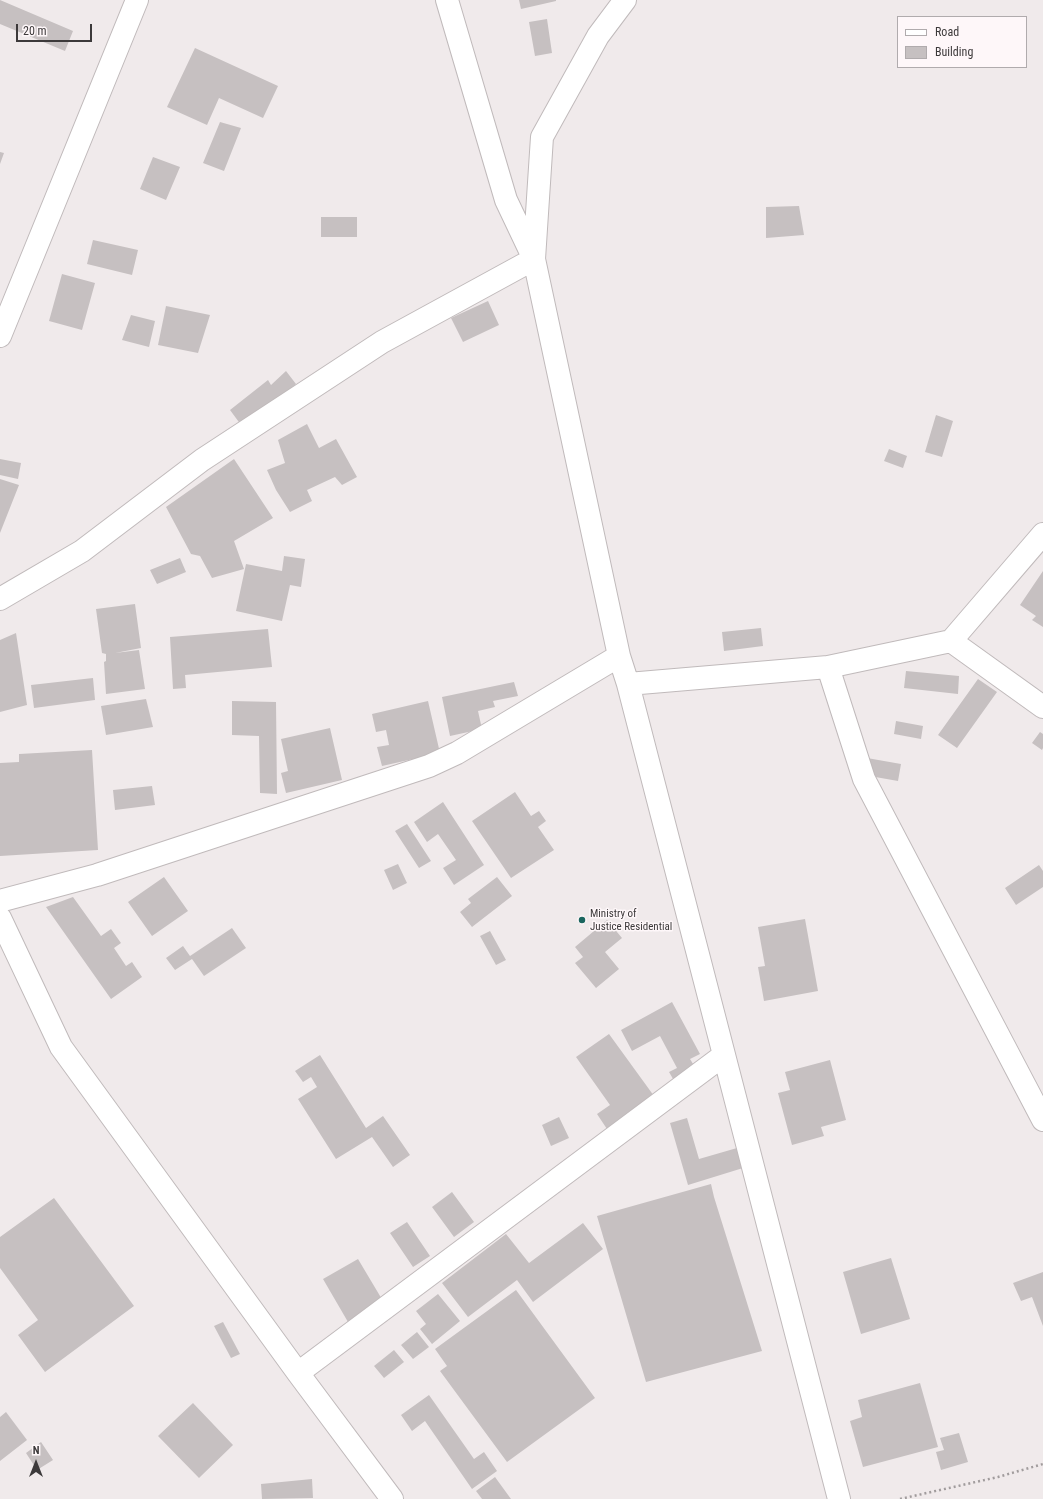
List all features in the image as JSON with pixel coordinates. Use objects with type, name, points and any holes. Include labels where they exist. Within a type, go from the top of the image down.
[{"type":"street","points":[[0,336],[137,0]]},
{"type":"street","points":[[448,0],[506,200],[534,259],[619,656],[628,684],[839,1499]]},
{"type":"street","points":[[534,259],[542,137],[598,36],[625,0]]},
{"type":"street","points":[[0,599],[82,551],[202,460],[382,342],[534,259]]},
{"type":"street","points":[[628,684],[828,667],[951,641],[1043,534]]},
{"type":"street","points":[[951,641],[1043,707]]},
{"type":"street","points":[[0,901],[97,875],[429,766],[457,753],[619,656]]},
{"type":"street","points":[[828,667],[864,779],[1043,1120]]},
{"type":"street","points":[[0,918],[61,1047],[298,1373],[392,1499]]},
{"type":"street","points":[[298,1373],[724,1055]]},
{"type":"path","points":[[900,1499],[998,1477],[1043,1464]]},
{"type":"building","points":[[0,0],[73,31],[65,51],[0,24]]},
{"type":"building","points":[[519,0],[556,0],[556,1],[521,9]]},
{"type":"building","points":[[547,19],[552,53],[535,56],[529,22]]},
{"type":"building","points":[[195,48],[278,86],[263,118],[219,98],[207,125],[167,107]]},
{"type":"building","points":[[220,122],[241,128],[224,171],[203,163]]},
{"type":"building","points":[[0,152],[4,153],[0,164]]},
{"type":"building","points":[[153,157],[180,167],[166,200],[140,189]]},
{"type":"building","points":[[799,206],[804,235],[766,238],[766,207]]},
{"type":"building","points":[[321,217],[357,217],[357,237],[321,237]]},
{"type":"building","points":[[93,240],[138,250],[132,275],[87,264]]},
{"type":"building","points":[[62,274],[95,283],[82,330],[49,321]]},
{"type":"building","points":[[488,301],[499,325],[463,342],[451,318]]},
{"type":"building","points":[[166,306],[210,315],[198,353],[158,345]]},
{"type":"building","points":[[131,315],[155,321],[149,347],[122,340]]},
{"type":"building","points":[[286,371],[296,384],[244,429],[230,410],[268,380],[271,385]]},
{"type":"building","points":[[936,415],[953,421],[942,457],[925,452]]},
{"type":"building","points":[[307,424],[319,448],[336,439],[357,477],[342,485],[335,477],[307,490],[312,501],[290,512],[276,490],[267,470],[285,463],[278,440]]},
{"type":"building","points":[[889,449],[907,456],[903,468],[884,461]]},
{"type":"building","points":[[0,459],[21,463],[18,479],[0,475]]},
{"type":"building","points":[[234,459],[273,518],[234,541],[244,569],[212,578],[200,556],[191,554],[166,507]]},
{"type":"building","points":[[0,479],[19,485],[0,533]]},
{"type":"building","points":[[284,556],[305,559],[301,587],[290,585],[282,621],[236,611],[246,564],[282,571]]},
{"type":"building","points":[[180,558],[186,572],[157,584],[150,570]]},
{"type":"building","points":[[1043,571],[1043,627],[1032,620],[1036,616],[1020,605]]},
{"type":"building","points":[[135,604],[141,648],[115,653],[139,650],[145,689],[106,694],[104,662],[106,661],[106,654],[102,653],[96,609]]},
{"type":"building","points":[[761,628],[763,646],[724,651],[722,632]]},
{"type":"building","points":[[268,629],[272,667],[185,675],[186,688],[173,689],[170,637]]},
{"type":"building","points":[[16,633],[27,705],[0,712],[0,640]]},
{"type":"building","points":[[906,671],[959,676],[958,694],[904,688]]},
{"type":"building","points":[[93,678],[95,700],[34,708],[31,685]]},
{"type":"building","points":[[978,679],[997,692],[957,748],[938,735]]},
{"type":"building","points":[[514,682],[518,696],[493,701],[495,707],[478,711],[482,729],[450,736],[442,697]]},
{"type":"building","points":[[146,699],[153,727],[106,735],[101,706]]},
{"type":"building","points":[[232,701],[276,702],[277,794],[260,793],[259,736],[232,735]]},
{"type":"building","points":[[428,701],[440,753],[382,766],[377,747],[389,745],[386,730],[376,732],[372,714]]},
{"type":"building","points":[[896,721],[923,726],[921,739],[894,734]]},
{"type":"building","points":[[330,728],[342,780],[286,793],[281,773],[288,771],[281,739]]},
{"type":"building","points":[[1040,732],[1043,734],[1042,750],[1032,743]]},
{"type":"building","points":[[92,750],[98,850],[0,856],[0,763],[19,762],[19,754]]},
{"type":"building","points":[[867,758],[901,764],[898,781],[864,775]]},
{"type":"building","points":[[152,786],[155,805],[115,810],[113,790]]},
{"type":"building","points":[[515,792],[531,816],[539,811],[546,821],[538,827],[554,850],[511,878],[472,821]]},
{"type":"building","points":[[443,802],[484,865],[454,885],[443,868],[456,860],[438,834],[427,842],[414,822]]},
{"type":"building","points":[[407,824],[431,861],[419,868],[395,831]]},
{"type":"building","points":[[398,864],[407,883],[393,890],[384,870]]},
{"type":"building","points":[[1039,865],[1043,871],[1043,887],[1016,905],[1005,888]]},
{"type":"building","points":[[164,877],[188,911],[152,936],[128,902]]},
{"type":"building","points":[[497,877],[512,896],[472,927],[460,912],[471,903],[468,899]]},
{"type":"building","points":[[73,897],[101,936],[111,929],[121,943],[114,948],[126,966],[132,962],[142,977],[111,999],[46,907]]},
{"type":"building","points":[[805,919],[818,991],[764,1001],[758,967],[765,966],[758,927]]},
{"type":"building","points":[[607,920],[622,938],[605,952],[619,969],[596,988],[575,963],[583,957],[575,947]]},
{"type":"building","points":[[232,928],[246,948],[204,976],[192,959],[175,970],[166,958],[183,946],[190,956]]},
{"type":"building","points":[[490,931],[506,960],[496,965],[480,936]]},
{"type":"building","points":[[672,1002],[700,1054],[690,1059],[698,1072],[676,1084],[669,1072],[677,1068],[660,1036],[632,1051],[621,1030]]},
{"type":"building","points":[[609,1034],[654,1096],[607,1129],[597,1114],[610,1105],[576,1057]]},
{"type":"building","points":[[320,1055],[366,1128],[383,1116],[410,1155],[393,1167],[372,1137],[336,1159],[298,1099],[317,1087],[311,1077],[303,1082],[295,1071]]},
{"type":"building","points":[[830,1060],[846,1120],[821,1127],[824,1136],[792,1145],[778,1093],[790,1090],[785,1072]]},
{"type":"building","points":[[559,1117],[569,1138],[551,1146],[542,1125]]},
{"type":"building","points":[[687,1118],[699,1159],[737,1148],[743,1168],[688,1185],[670,1123]]},
{"type":"building","points":[[711,1184],[762,1351],[646,1382],[597,1216]]},
{"type":"building","points":[[452,1192],[474,1222],[454,1237],[432,1207]]},
{"type":"building","points":[[54,1198],[134,1306],[45,1372],[18,1335],[38,1320],[0,1268],[0,1237]]},
{"type":"building","points":[[407,1222],[430,1256],[413,1267],[390,1233]]},
{"type":"building","points":[[583,1223],[603,1249],[533,1302],[517,1280],[468,1317],[442,1283],[506,1234],[529,1263]]},
{"type":"building","points":[[891,1258],[910,1319],[861,1334],[843,1272]]},
{"type":"building","points":[[358,1259],[383,1301],[348,1322],[323,1279]]},
{"type":"building","points":[[1043,1272],[1043,1326],[1032,1297],[1021,1301],[1013,1283]]},
{"type":"building","points":[[516,1290],[595,1398],[507,1462],[440,1371],[447,1366],[435,1349]]},
{"type":"building","points":[[438,1294],[460,1321],[432,1344],[420,1329],[426,1324],[416,1311]]},
{"type":"building","points":[[223,1322],[240,1354],[231,1358],[214,1326]]},
{"type":"building","points":[[417,1332],[429,1347],[413,1359],[401,1345]]},
{"type":"building","points":[[394,1350],[404,1362],[384,1378],[374,1366]]},
{"type":"building","points":[[920,1383],[938,1447],[863,1467],[850,1421],[862,1417],[858,1400]]},
{"type":"building","points":[[429,1395],[474,1459],[484,1452],[497,1471],[472,1489],[425,1421],[412,1431],[401,1415]]},
{"type":"building","points":[[193,1403],[233,1445],[199,1478],[158,1436]]},
{"type":"building","points":[[6,1412],[27,1440],[0,1461],[0,1417]]},
{"type":"building","points":[[959,1433],[968,1462],[941,1470],[936,1452],[944,1450],[940,1438]]},
{"type":"building","points":[[41,1442],[53,1460],[37,1470],[26,1453]]},
{"type":"building","points":[[495,1477],[511,1499],[482,1499],[476,1491]]},
{"type":"building","points":[[312,1479],[313,1498],[262,1499],[261,1484]]},
{"type":"place","name":"Ministry of Justice Residential","points":[[582,920]]}]
